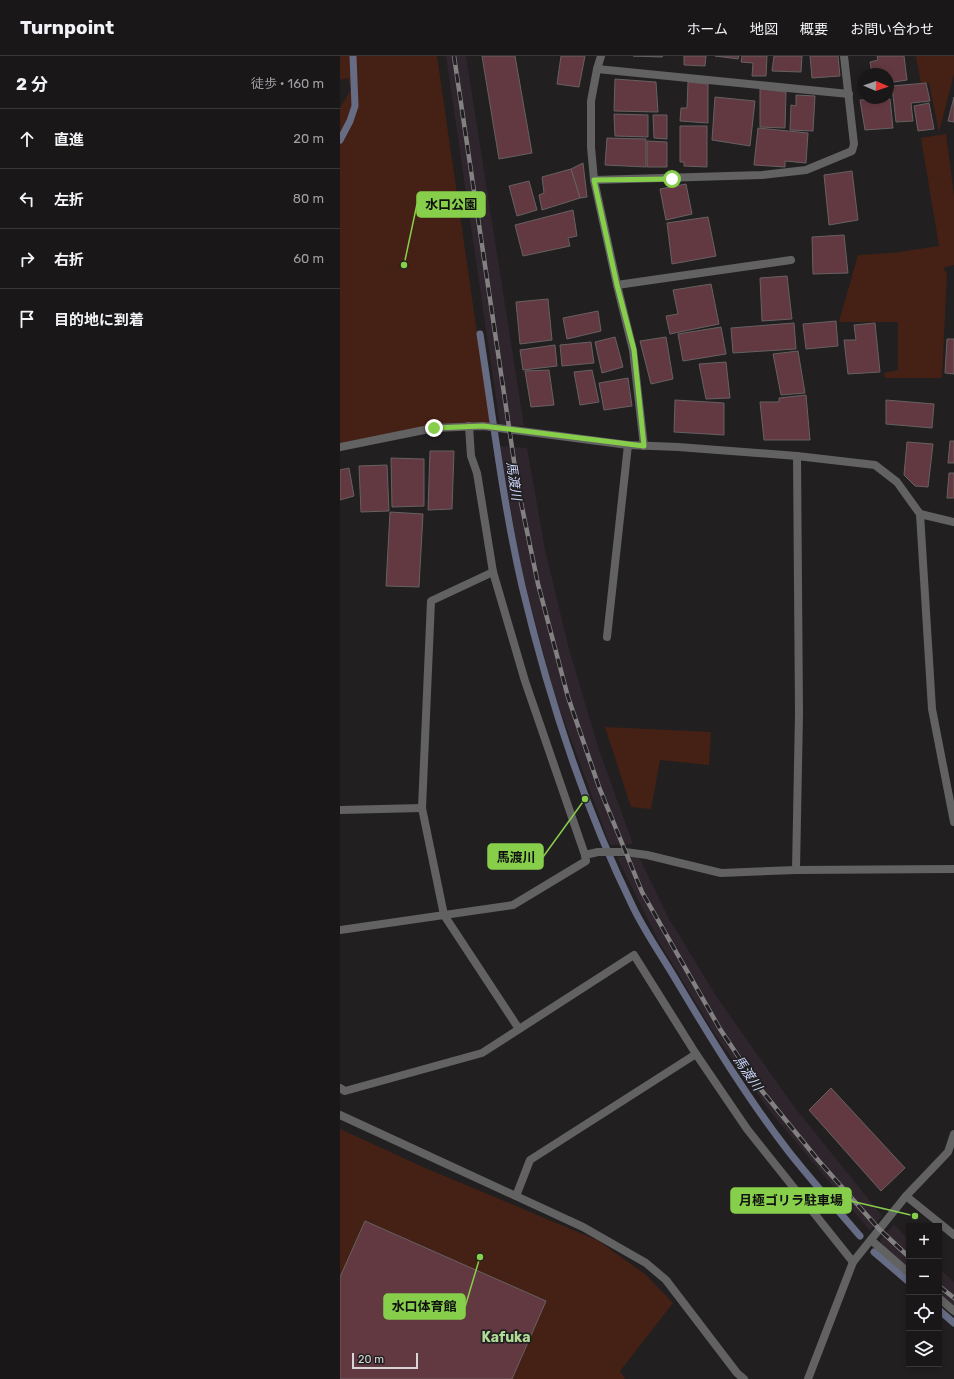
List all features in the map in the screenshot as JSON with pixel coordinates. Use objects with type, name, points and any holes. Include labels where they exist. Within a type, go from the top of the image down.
[{"type":"street","points":[[600,56],[591,101],[591,147],[594,180],[617,285],[634,350],[644,446]]},
{"type":"street","points":[[594,180],[762,176],[806,170],[852,151],[854,144],[844,56]]},
{"type":"street","points":[[597,69],[849,94]]},
{"type":"street","points":[[617,285],[791,260]]},
{"type":"street","points":[[340,930],[513,905],[586,861],[525,681],[494,572],[477,473],[471,456],[469,426]]},
{"type":"street","points":[[340,447],[434,428],[483,426],[501,427],[644,446],[678,447],[797,456],[875,465],[897,482],[920,514],[932,709],[954,822]]},
{"type":"street","points":[[607,637],[628,444]]},
{"type":"street","points":[[796,870],[799,713],[797,456]]},
{"type":"street","points":[[920,514],[954,522]]},
{"type":"street","points":[[494,572],[432,601],[422,808],[444,915],[519,1029]]},
{"type":"street","points":[[340,810],[422,808]]},
{"type":"street","points":[[585,855],[598,852],[616,851],[648,855],[721,873],[796,870],[954,869]]},
{"type":"street","points":[[340,1088],[344,1091],[482,1053],[634,955],[696,1054],[747,1129],[853,1262]]},
{"type":"street","points":[[516,1196],[530,1160],[696,1054]]},
{"type":"street","points":[[340,1116],[583,1227],[646,1263],[666,1280],[737,1373],[744,1379]]},
{"type":"street","points":[[808,1379],[853,1262],[906,1196],[948,1152],[954,1134]]},
{"type":"street","points":[[906,1196],[954,1235]]},
{"type":"street","points":[[871,1240],[906,1269]]},
{"type":"street","points":[[942,1301],[954,1311]]},
{"type":"shaded area","points":[[340,56],[437,56],[490,423],[434,425],[340,443],[340,108],[351,90],[348,78],[340,80]]},
{"type":"shaded area","points":[[446,56],[466,56],[524,426],[500,425]]},
{"type":"shaded area","points":[[916,56],[954,56],[954,73],[939,132],[929,83],[921,83]]},
{"type":"shaded area","points":[[946,134],[954,196],[954,265],[943,268],[947,273],[942,378],[885,378],[884,373],[898,370],[898,322],[839,322],[858,255],[892,253],[939,246],[921,138]]},
{"type":"shaded area","points":[[500,446],[527,448],[545,550],[569,649],[599,750],[633,844],[610,845],[555,696],[521,570]]},
{"type":"shaded area","points":[[605,727],[711,732],[709,765],[660,760],[651,809],[631,807]]},
{"type":"shaded area","points":[[617,857],[639,857],[668,917],[716,996],[792,1104],[882,1216],[870,1231],[770,1111],[714,1033],[658,940]]},
{"type":"shaded area","points":[[340,1129],[423,1167],[597,1240],[645,1274],[673,1303],[620,1371],[625,1379],[340,1379]]},
{"type":"shaded area","points":[[894,1225],[906,1237],[906,1267],[881,1246],[880,1240]]},
{"type":"shaded area","points":[[942,1271],[954,1282],[954,1307],[942,1297]]},
{"type":"building","points":[[482,56],[515,56],[532,153],[499,159]]},
{"type":"building","points":[[561,56],[585,56],[579,87],[557,84]]},
{"type":"building","points":[[633,56],[663,56],[662,57]]},
{"type":"building","points":[[684,56],[706,56],[705,66],[684,65]]},
{"type":"building","points":[[715,56],[739,56],[738,59]]},
{"type":"building","points":[[742,56],[767,56],[766,76],[752,76],[753,63],[741,62]]},
{"type":"building","points":[[774,56],[802,56],[801,72],[772,71]]},
{"type":"building","points":[[810,56],[838,56],[840,76],[812,78]]},
{"type":"building","points":[[877,56],[904,56],[907,80],[894,82],[894,68],[871,68],[870,62],[878,60]]},
{"type":"building","points":[[615,79],[656,82],[658,112],[614,111]]},
{"type":"building","points":[[688,82],[708,84],[708,123],[680,121],[681,108],[687,108]]},
{"type":"building","points":[[926,83],[930,101],[911,103],[913,121],[896,122],[894,86]]},
{"type":"building","points":[[760,89],[786,92],[785,128],[760,127]]},
{"type":"building","points":[[796,95],[815,96],[813,131],[790,130],[791,105],[796,106]]},
{"type":"building","points":[[715,97],[755,101],[750,146],[712,140]]},
{"type":"building","points":[[954,97],[954,122],[948,121]]},
{"type":"building","points":[[929,103],[934,129],[918,131],[914,106]]},
{"type":"building","points":[[861,104],[891,104],[893,128],[865,130]]},
{"type":"building","points":[[614,114],[648,115],[648,137],[615,136]]},
{"type":"building","points":[[653,115],[667,115],[667,139],[654,138]]},
{"type":"building","points":[[680,126],[707,126],[707,167],[684,166],[684,162],[680,162]]},
{"type":"building","points":[[758,128],[808,133],[806,163],[785,161],[785,167],[754,165]]},
{"type":"building","points":[[607,138],[646,139],[646,167],[605,165]]},
{"type":"building","points":[[647,141],[667,142],[667,167],[647,167]]},
{"type":"building","points":[[583,163],[587,197],[580,198],[571,169]]},
{"type":"building","points":[[571,169],[580,198],[542,210],[539,195],[544,193],[542,177]]},
{"type":"building","points":[[852,171],[858,220],[829,225],[824,175]]},
{"type":"building","points":[[529,181],[537,210],[517,216],[509,186]]},
{"type":"building","points":[[686,184],[692,214],[666,220],[660,189]]},
{"type":"building","points":[[573,210],[577,236],[568,238],[570,246],[523,256],[515,225]]},
{"type":"building","points":[[708,217],[716,256],[672,264],[667,223]]},
{"type":"building","points":[[844,235],[848,273],[813,274],[812,237]]},
{"type":"building","points":[[787,276],[792,319],[762,321],[760,278]]},
{"type":"building","points":[[711,284],[719,324],[670,334],[666,316],[678,314],[673,290]]},
{"type":"building","points":[[548,299],[552,340],[520,344],[516,302]]},
{"type":"building","points":[[598,311],[601,331],[567,339],[563,318]]},
{"type":"building","points":[[836,321],[838,346],[806,349],[803,324]]},
{"type":"building","points":[[794,323],[796,349],[733,353],[731,328]]},
{"type":"building","points":[[875,323],[880,372],[848,374],[844,340],[856,340],[854,325]]},
{"type":"building","points":[[721,327],[726,354],[683,361],[678,334]]},
{"type":"building","points":[[615,337],[623,367],[602,373],[595,342]]},
{"type":"building","points":[[666,337],[673,379],[651,384],[640,341]]},
{"type":"building","points":[[947,339],[954,339],[954,374],[945,373]]},
{"type":"building","points":[[591,342],[594,363],[562,366],[560,345]]},
{"type":"building","points":[[555,345],[557,366],[523,370],[520,350]]},
{"type":"building","points":[[798,351],[805,393],[781,395],[773,354]]},
{"type":"building","points":[[726,362],[730,398],[706,399],[699,364]]},
{"type":"building","points":[[549,370],[554,405],[531,407],[525,371]]},
{"type":"building","points":[[592,370],[599,402],[580,405],[574,372]]},
{"type":"building","points":[[628,378],[632,406],[604,410],[599,383]]},
{"type":"building","points":[[806,395],[810,440],[764,440],[760,402],[779,402],[779,398]]},
{"type":"building","points":[[675,400],[724,403],[724,435],[674,432]]},
{"type":"building","points":[[886,400],[934,404],[932,428],[886,424]]},
{"type":"building","points":[[950,441],[954,441],[954,463],[948,463]]},
{"type":"building","points":[[907,442],[933,444],[928,487],[915,486],[904,475]]},
{"type":"building","points":[[430,451],[454,451],[452,509],[428,510]]},
{"type":"building","points":[[391,458],[424,459],[424,506],[392,507]]},
{"type":"building","points":[[387,465],[389,511],[361,512],[359,466]]},
{"type":"building","points":[[349,468],[354,496],[340,500],[340,470]]},
{"type":"building","points":[[949,473],[954,473],[954,498],[947,498]]},
{"type":"building","points":[[390,512],[423,514],[419,587],[386,586]]},
{"type":"building","points":[[831,1088],[905,1168],[881,1191],[809,1110]]},
{"type":"building","points":[[365,1221],[546,1301],[512,1379],[340,1379],[340,1277]]},
{"type":"waterway","points":[[340,140],[350,121],[355,106],[353,56]]},
{"type":"waterway","name":"馬渡川","points":[[480,334],[515,555],[532,627],[543,668],[569,750],[583,790],[615,869],[649,937],[731,1070],[759,1112],[815,1184],[860,1236]]},
{"type":"waterway","name":"馬渡川","points":[[874,1252],[906,1279]]},
{"type":"waterway","name":"馬渡川","points":[[942,1313],[954,1323]]},
{"type":"railway","points":[[454,56],[518,488],[538,584],[568,697],[599,787],[642,892],[720,1029],[758,1086],[818,1160],[879,1229],[906,1254]]},
{"type":"railway","points":[[942,1288],[954,1298]]},
{"type":"place","name":"水口公園","points":[[404,265]]},
{"type":"place","name":"馬渡川","points":[[585,799]]},
{"type":"place","name":"月極ゴリラ駐車場","points":[[915,1216]]},
{"type":"place","name":"水口体育館","points":[[480,1257]]},
{"type":"district","name":"Kafuka","points":[[506,1337]]},
{"type":"route","points":[[434,428],[483,426],[501,427],[644,446],[634,350],[617,285],[594,180],[672,179]]}]
